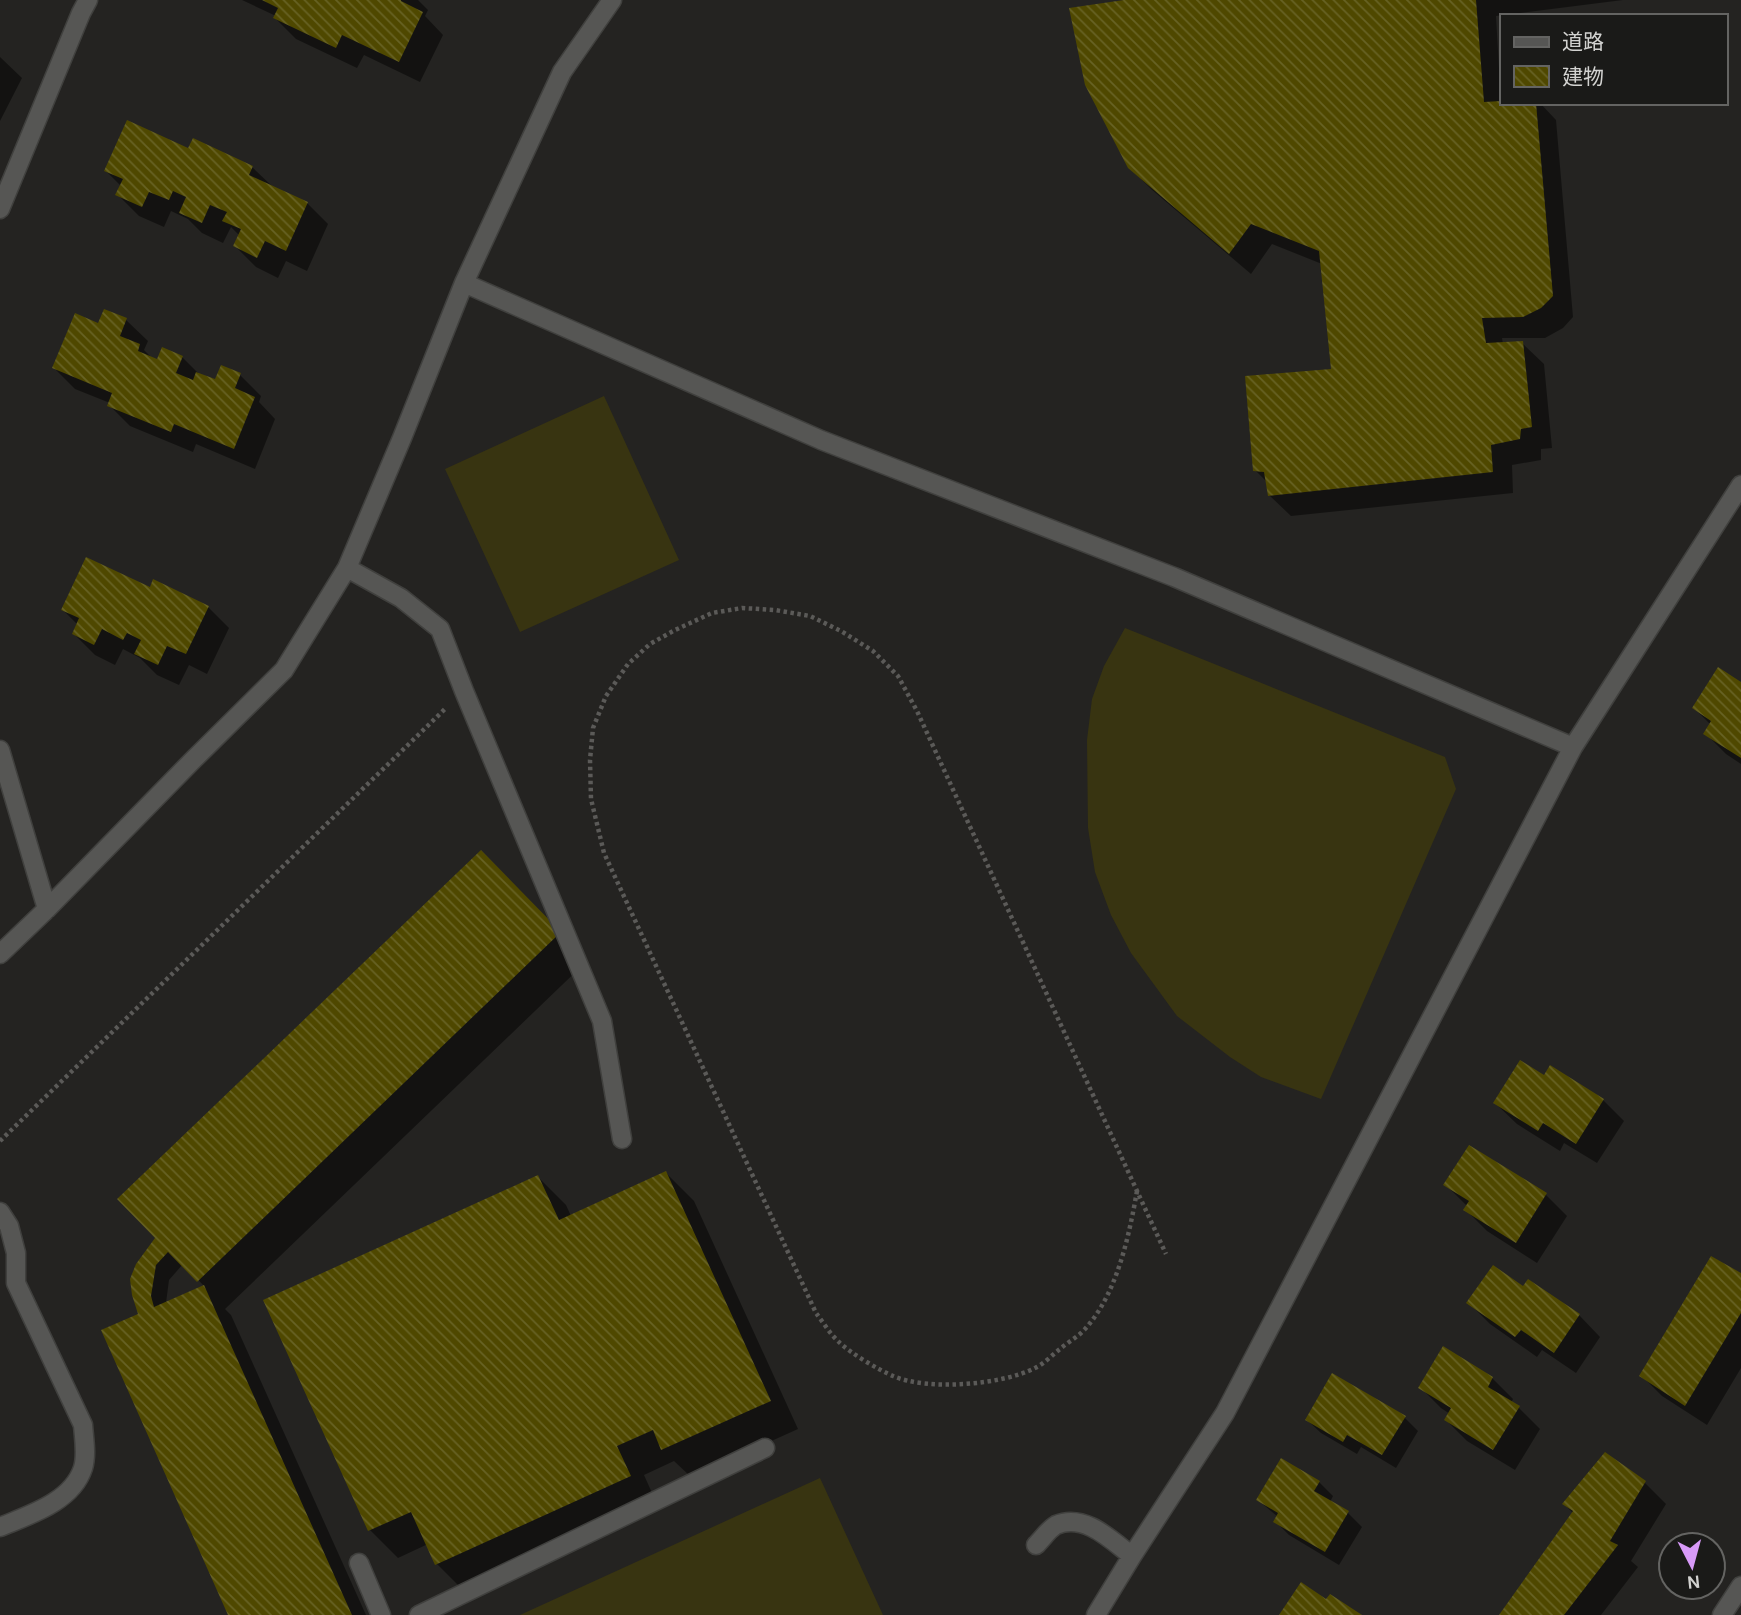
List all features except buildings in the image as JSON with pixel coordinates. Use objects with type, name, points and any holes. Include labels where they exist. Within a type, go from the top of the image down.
[{"type":"street","points":[[0,209],[88,0]]},
{"type":"street","points":[[0,954],[284,670],[347,568],[464,283],[562,72],[612,0]]},
{"type":"street","points":[[464,283],[821,440],[1174,577],[1573,747]]},
{"type":"street","points":[[1096,1615],[1225,1413],[1573,747],[1741,485]]},
{"type":"street","points":[[347,568],[401,598],[440,629],[602,1021],[622,1139]]},
{"type":"street","points":[[0,750],[47,909]]},
{"type":"street","points":[[0,1212],[9,1226],[16,1253],[16,1283],[83,1425],[85,1447],[83,1468],[65,1494],[46,1507],[0,1527]]},
{"type":"street","points":[[419,1615],[765,1448]]},
{"type":"street","points":[[1036,1545],[1055,1526],[1075,1522],[1097,1529],[1132,1556]]},
{"type":"street","points":[[359,1563],[381,1615]]},
{"type":"street","points":[[1721,1615],[1741,1586]]},
{"type":"path","points":[[1137,1191],[1129,1236],[1112,1285],[1097,1313],[1084,1331],[1035,1368],[984,1382],[923,1384],[893,1377],[839,1342],[816,1313],[604,853],[591,799],[593,728],[606,696],[628,664],[650,644],[675,630],[712,613],[743,608],[810,616],[841,631],[873,652],[898,676],[917,711],[1166,1254]]},
{"type":"path","points":[[0,1141],[464,691]]},
{"type":"shaded area","points":[[604,396],[679,560],[520,632],[445,469]]},
{"type":"shaded area","points":[[1125,628],[1445,757],[1456,789],[1321,1099],[1261,1077],[1177,1016],[1131,953],[1111,915],[1095,872],[1088,828],[1087,740],[1092,699],[1104,666]]},
{"type":"shaded area","points":[[820,1478],[883,1615],[520,1615]]}]
